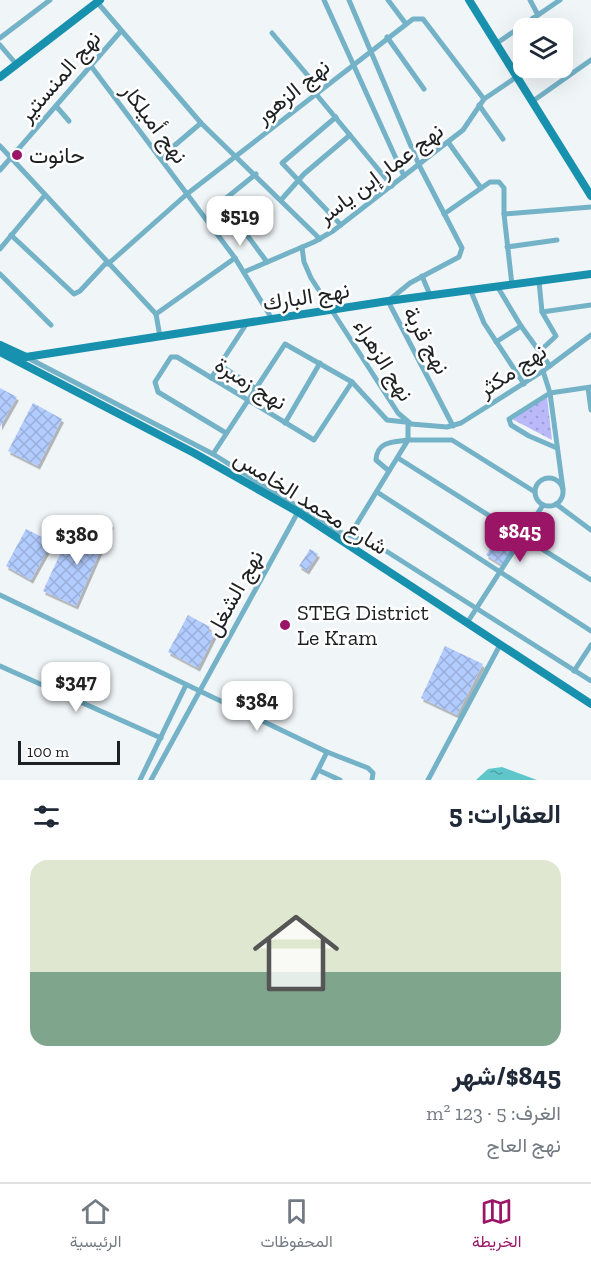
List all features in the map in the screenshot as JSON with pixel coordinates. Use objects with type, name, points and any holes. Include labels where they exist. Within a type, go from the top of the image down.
[{"type":"street","points":[[0,38],[50,0]]},
{"type":"street","points":[[324,0],[404,176]]},
{"type":"street","points":[[350,0],[419,165],[462,250],[459,257],[422,276],[388,301]]},
{"type":"street","points":[[388,0],[406,24],[416,17],[423,19],[484,99]]},
{"type":"street","points":[[469,0],[513,68]]},
{"type":"street","points":[[530,0],[536,16]]},
{"type":"street","points":[[497,44],[560,0]]},
{"type":"street","points":[[0,78],[98,1],[201,123],[320,239]]},
{"type":"street","name":"نهج الزهور","points":[[11,236],[74,294],[80,291],[107,263],[187,194],[406,24]]},
{"type":"street","name":"نهج المنستير","points":[[0,170],[121,31]]},
{"type":"street","points":[[272,33],[392,186]]},
{"type":"street","points":[[387,38],[424,89]]},
{"type":"street","points":[[0,45],[17,65]]},
{"type":"street","points":[[573,72],[591,60]]},
{"type":"street","name":"نهج أميلكار","points":[[92,66],[235,258],[272,319]]},
{"type":"street","name":"نهج عمار إبن ياسر","points":[[244,272],[320,239],[342,225],[448,142],[469,123],[484,99],[515,78]]},
{"type":"street","points":[[519,78],[591,196]]},
{"type":"street","points":[[533,100],[564,78]]},
{"type":"street","points":[[479,105],[503,139]]},
{"type":"street","points":[[56,106],[69,121]]},
{"type":"street","points":[[336,117],[283,161],[284,167],[342,225]]},
{"type":"street","points":[[161,157],[201,123]]},
{"type":"street","points":[[281,200],[297,181],[350,135]]},
{"type":"street","points":[[448,142],[481,188]]},
{"type":"street","points":[[0,146],[156,314],[160,337]]},
{"type":"street","points":[[255,174],[225,199],[225,206],[267,262]]},
{"type":"street","points":[[444,214],[495,181],[504,188],[504,214],[512,285]]},
{"type":"street","points":[[0,249],[45,195]]},
{"type":"street","points":[[504,214],[591,207]]},
{"type":"street","points":[[214,231],[232,217]]},
{"type":"street","points":[[507,248],[556,240]]},
{"type":"street","name":"نهج الزهراء","points":[[302,247],[307,270],[406,423],[450,426]]},
{"type":"street","points":[[156,314],[235,258]]},
{"type":"street","points":[[0,274],[51,325]]},
{"type":"street","name":"نهج البارك","points":[[26,357],[333,309],[591,274]]},
{"type":"street","points":[[422,276],[430,295]]},
{"type":"street","points":[[539,281],[542,312],[556,336],[540,351]]},
{"type":"street","points":[[497,286],[521,326],[550,366]]},
{"type":"street","points":[[471,289],[479,312],[524,384]]},
{"type":"street","name":"نهج قربة","points":[[388,301],[450,426],[449,439]]},
{"type":"street","points":[[542,312],[591,305]]},
{"type":"street","points":[[211,378],[247,323]]},
{"type":"street","points":[[496,342],[521,326]]},
{"type":"street","name":"نهج مكثر","points":[[450,426],[524,384],[591,335]]},
{"type":"street","points":[[213,454],[285,344],[320,363],[352,382],[386,419],[406,423],[408,440],[350,535]]},
{"type":"street","points":[[0,345],[213,454],[335,530],[375,544],[591,681]]},
{"type":"street","name":"شارع محمد الخامس","points":[[0,352],[194,453],[298,512],[591,704]]},
{"type":"street","name":"نهج زمبرة","points":[[226,433],[158,392],[155,382],[170,358],[177,357],[247,401],[315,439],[352,382]]},
{"type":"street","points":[[285,423],[320,363]]},
{"type":"street","points":[[220,365],[255,388]]},
{"type":"street","points":[[543,371],[550,393],[563,489],[563,496],[556,504]]},
{"type":"street","points":[[557,448],[529,436],[509,422],[511,416],[550,393],[589,388],[591,410]]},
{"type":"street","points":[[389,471],[376,460],[378,450],[385,444],[408,440],[449,439],[535,492]]},
{"type":"street","points":[[398,458],[591,580]]},
{"type":"street","points":[[563,489],[559,482],[552,478],[544,479],[537,484],[535,492],[537,500],[543,505],[556,504],[591,530]]},
{"type":"street","points":[[377,492],[591,631]]},
{"type":"street","points":[[467,623],[543,505]]},
{"type":"street","name":"نهج الشغل","points":[[152,780],[198,690],[298,512]]},
{"type":"street","points":[[0,595],[327,752],[370,769],[373,773],[372,780]]},
{"type":"street","points":[[428,780],[500,645]]},
{"type":"street","points":[[574,671],[591,645]]},
{"type":"street","points":[[0,666],[161,738]]},
{"type":"street","points":[[140,780],[186,685]]},
{"type":"street","points":[[313,780],[327,752]]},
{"type":"street","points":[[318,770],[340,780]]},
{"type":"shaded area","points":[[547,397],[552,440],[512,419]]},
{"type":"water","points":[[502,767],[537,780],[476,780],[488,769]]},
{"type":"building","points":[[0,388],[17,397],[0,427]]},
{"type":"building","points":[[33,403],[62,419],[38,466],[8,451]]},
{"type":"building","points":[[96,517],[112,524],[76,606],[43,591],[62,550],[78,557]]},
{"type":"building","points":[[26,529],[52,542],[31,580],[6,566]]},
{"type":"building","points":[[503,530],[519,540],[502,565],[486,555]]},
{"type":"building","points":[[310,549],[318,554],[307,571],[299,566]]},
{"type":"building","points":[[188,615],[210,627],[208,631],[215,634],[198,668],[168,652]]},
{"type":"building","points":[[445,646],[483,664],[457,715],[421,698]]},
{"type":"place","name":"حانوت","points":[[17,155]]},
{"type":"place","name":"STEG District Le Kram","points":[[285,625]]}]
